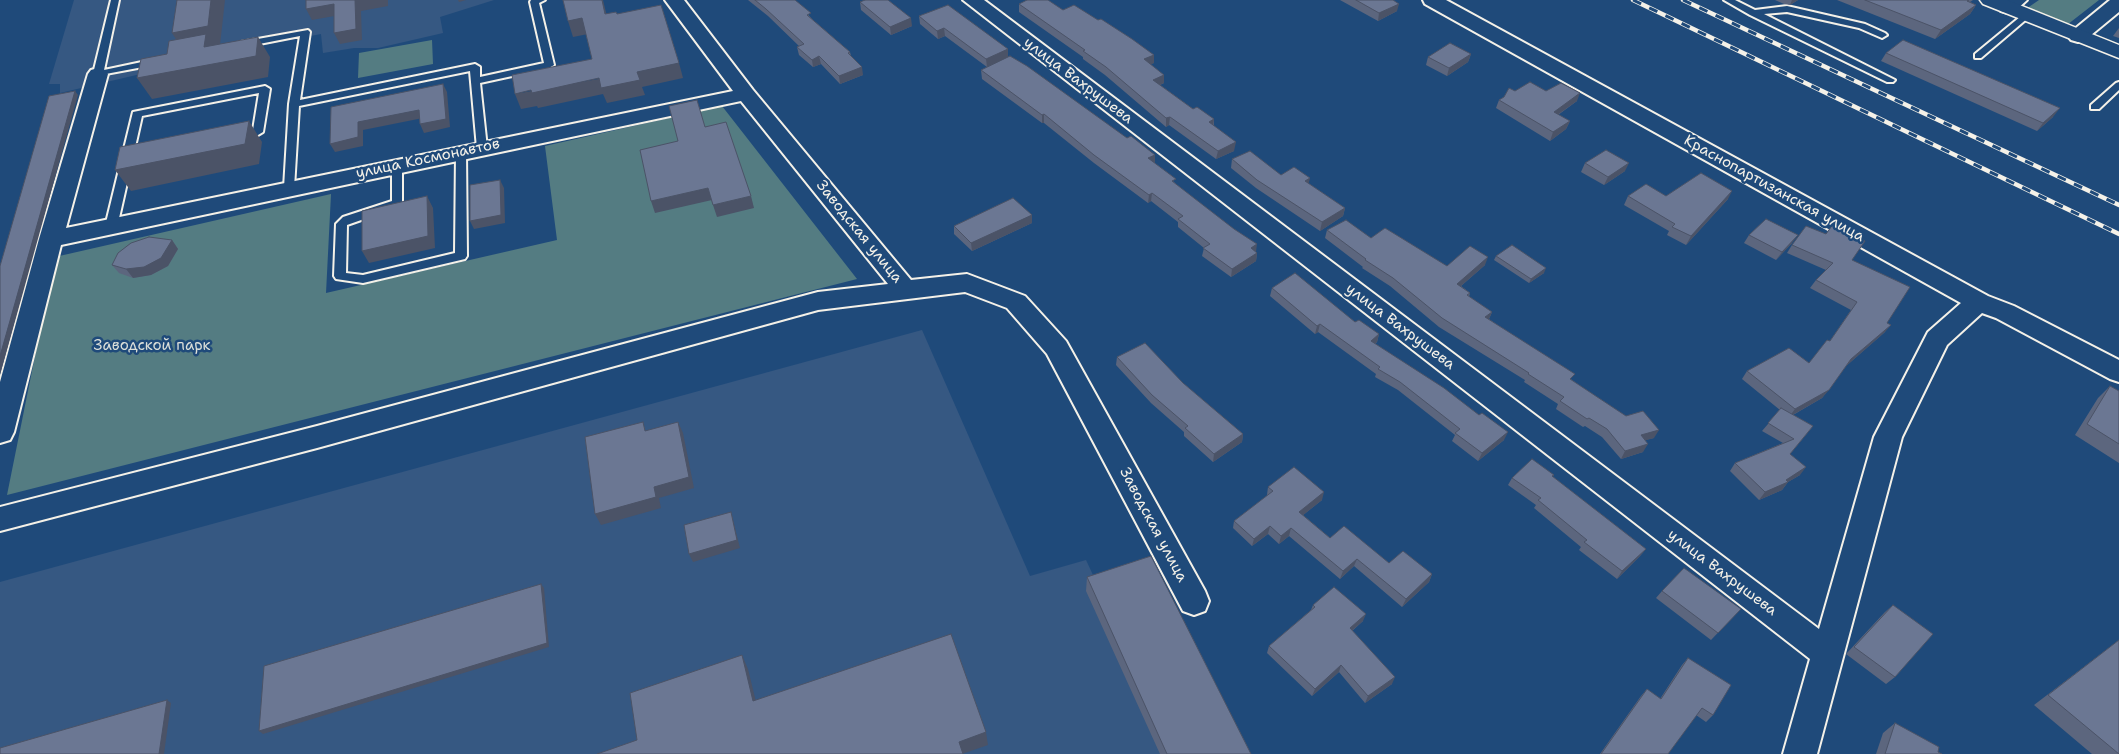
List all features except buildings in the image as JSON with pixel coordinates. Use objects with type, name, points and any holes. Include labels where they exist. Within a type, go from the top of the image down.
[{"type":"main road","points":[[2011,6],[2119,52]]},
{"type":"street","name":"Заводская улица","points":[[674,0],[746,94],[905,289],[967,283],[1016,302],[1057,348],[1194,601]]},
{"type":"street","name":"улица Вахрушева","points":[[972,0],[1828,654]]},
{"type":"street","name":"Краснопартизанская улица","points":[[1432,0],[1979,302],[2005,312],[2119,372]]},
{"type":"street","points":[[2078,36],[2119,2]]},
{"type":"street","points":[[0,432],[51,240],[98,74]]},
{"type":"street","name":"улица Космонавтов","points":[[51,240],[289,188],[746,94]]},
{"type":"street","points":[[0,519],[317,437],[818,302],[889,293],[905,289]]},
{"type":"street","points":[[1800,754],[1888,437],[1937,339],[1979,302]]},
{"type":"lane","points":[[115,0],[98,74],[164,60]]},
{"type":"lane","points":[[475,81],[548,65],[534,2],[541,0]]},
{"type":"lane","points":[[1728,0],[1890,80]]},
{"type":"lane","points":[[1978,56],[2011,6]]},
{"type":"lane","points":[[1753,12],[1786,8],[1862,26],[1882,35]]},
{"type":"lane","points":[[229,47],[305,32],[294,104],[289,188]]},
{"type":"lane","points":[[294,104],[475,67],[472,150],[461,256],[363,279],[340,276],[342,224],[347,220],[397,202],[397,166]]},
{"type":"lane","points":[[2095,106],[2119,85]]},
{"type":"lane","points":[[110,227],[130,158],[137,114],[265,89],[258,132],[230,138]]},
{"type":"shaded area","points":[[74,0],[494,0],[440,17],[443,33],[378,48],[354,48],[323,53],[321,34],[151,66],[149,72],[60,93],[60,84],[49,84]]},
{"type":"shaded area","points":[[922,330],[1030,576],[1086,560],[1176,754],[0,754],[0,582]]},
{"type":"green space","points":[[2039,0],[2099,0],[2063,28],[2023,11]]},
{"type":"green space","points":[[432,40],[433,64],[358,78],[359,53]]},
{"type":"green space","name":"Заводской парк","points":[[722,106],[857,279],[7,495],[55,257],[331,194],[326,293],[557,240],[545,146]]},
{"type":"railway","points":[[1633,0],[2119,234]]},
{"type":"railway","points":[[1683,0],[2119,205]]}]
